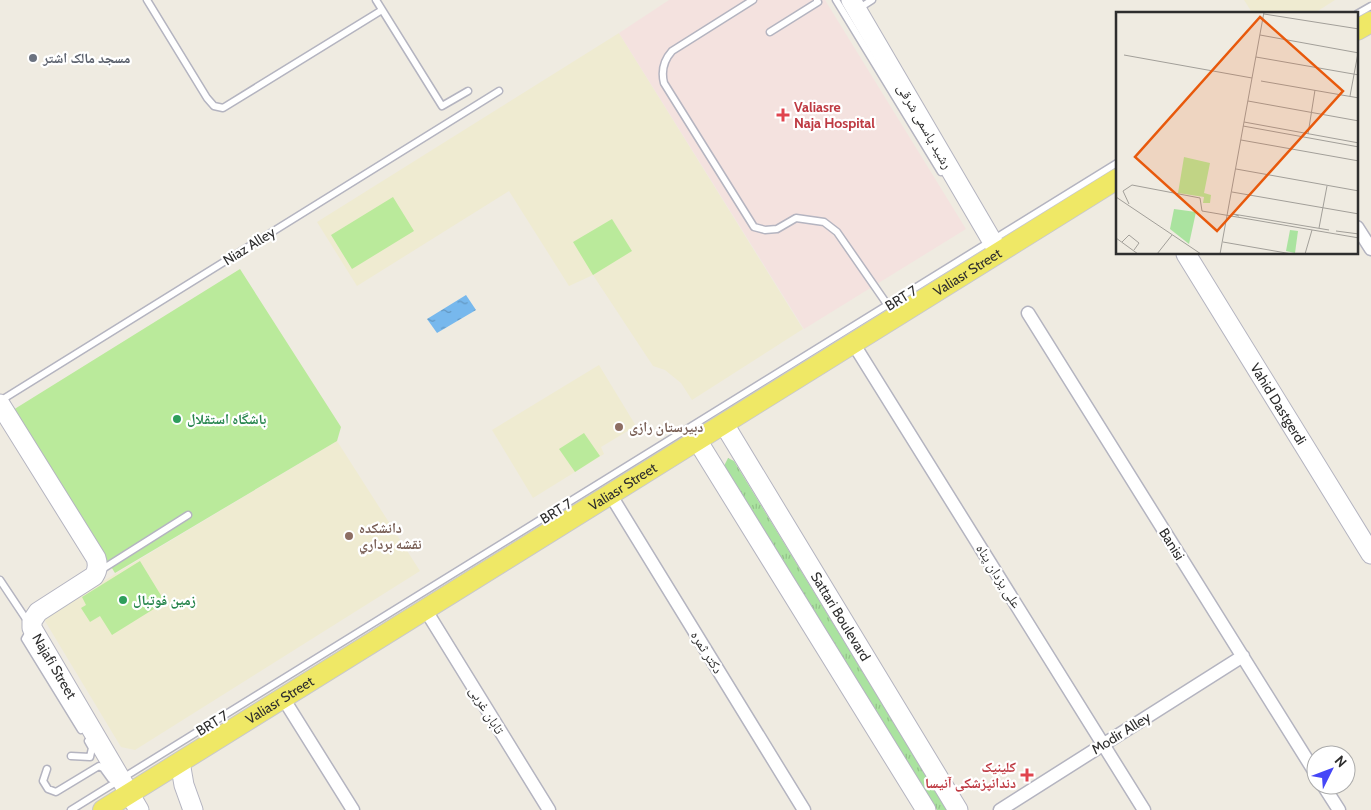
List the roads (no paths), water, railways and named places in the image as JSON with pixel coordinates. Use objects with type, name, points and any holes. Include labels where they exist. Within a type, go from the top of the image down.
[{"type":"main road","points":[[1358,29],[1371,22]]},
{"type":"main road","name":"Valiasr Street","points":[[128,796],[854,343],[891,311],[995,246],[1116,180]]},
{"type":"main road","points":[[103,810],[128,796]]},
{"type":"street","name":"رشید یاسمی شرقی","points":[[860,3],[995,246]]},
{"type":"street","points":[[1358,229],[1371,249]]},
{"type":"street","name":"Vahid Dastgerdi","points":[[1187,255],[1371,554]]},
{"type":"street","name":"Banisi","points":[[1028,313],[1306,758]]},
{"type":"street","name":"علی یزدان پناه","points":[[854,343],[1144,810]]},
{"type":"street","points":[[0,402],[96,558],[95,574]]},
{"type":"street","name":"Sattari Boulevard","points":[[724,424],[958,810]]},
{"type":"street","name":"Sattari Boulevard","points":[[697,440],[926,810]]},
{"type":"street","points":[[714,468],[723,455],[731,452],[741,452]]},
{"type":"street","name":"دکتر ثمره","points":[[610,494],[804,810]]},
{"type":"street","name":"Najafi Street","points":[[95,574],[38,612],[32,621],[32,628],[128,796]]},
{"type":"street","name":"تابان غربی","points":[[425,609],[550,810]]},
{"type":"street","name":"Modir Alley","points":[[1000,810],[1242,656]]},
{"type":"street","points":[[283,698],[353,810]]},
{"type":"street","points":[[180,762],[184,785],[193,810]]},
{"type":"street","points":[[1329,795],[1338,810]]},
{"type":"lane","points":[[147,0],[207,98],[214,106],[224,108],[382,10]]},
{"type":"lane","points":[[376,0],[442,106],[468,91]]},
{"type":"lane","points":[[752,0],[672,51],[667,57],[662,75],[664,83],[754,227],[765,230],[777,229],[796,218],[824,222],[837,232],[891,311]]},
{"type":"lane","points":[[770,32],[818,2],[817,0]]},
{"type":"lane","points":[[836,0],[944,178]]},
{"type":"lane","points":[[1358,13],[1371,6]]},
{"type":"lane","name":"Niaz Alley","points":[[0,402],[499,91]]},
{"type":"lane","points":[[995,246],[1116,164]]},
{"type":"lane","name":"BRT 7","points":[[71,810],[128,796],[891,311]]},
{"type":"lane","points":[[95,574],[188,516]]},
{"type":"lane","points":[[0,580],[32,628],[25,639],[92,748],[90,757],[71,756]]},
{"type":"lane","points":[[47,769],[43,781],[48,789],[56,792],[99,766],[128,796]]},
{"type":"water","points":[[466,295],[476,310],[437,333],[427,319]]},
{"type":"place","name":"مسجد مالک اشتر","points":[[33,58]]},
{"type":"place","name":"Valiasre Naja Hospital","points":[[783,115]]},
{"type":"place","name":"باشگاه استقلال","points":[[177,419]]},
{"type":"place","name":"دبیرستان رازی","points":[[619,427]]},
{"type":"place","name":"دانشكده نقشه برداري","points":[[349,536]]},
{"type":"place","name":"زمین فوتبال","points":[[123,600]]},
{"type":"place","name":"کلینیک دندانپزشکی آنیسا","points":[[1027,775]]}]
